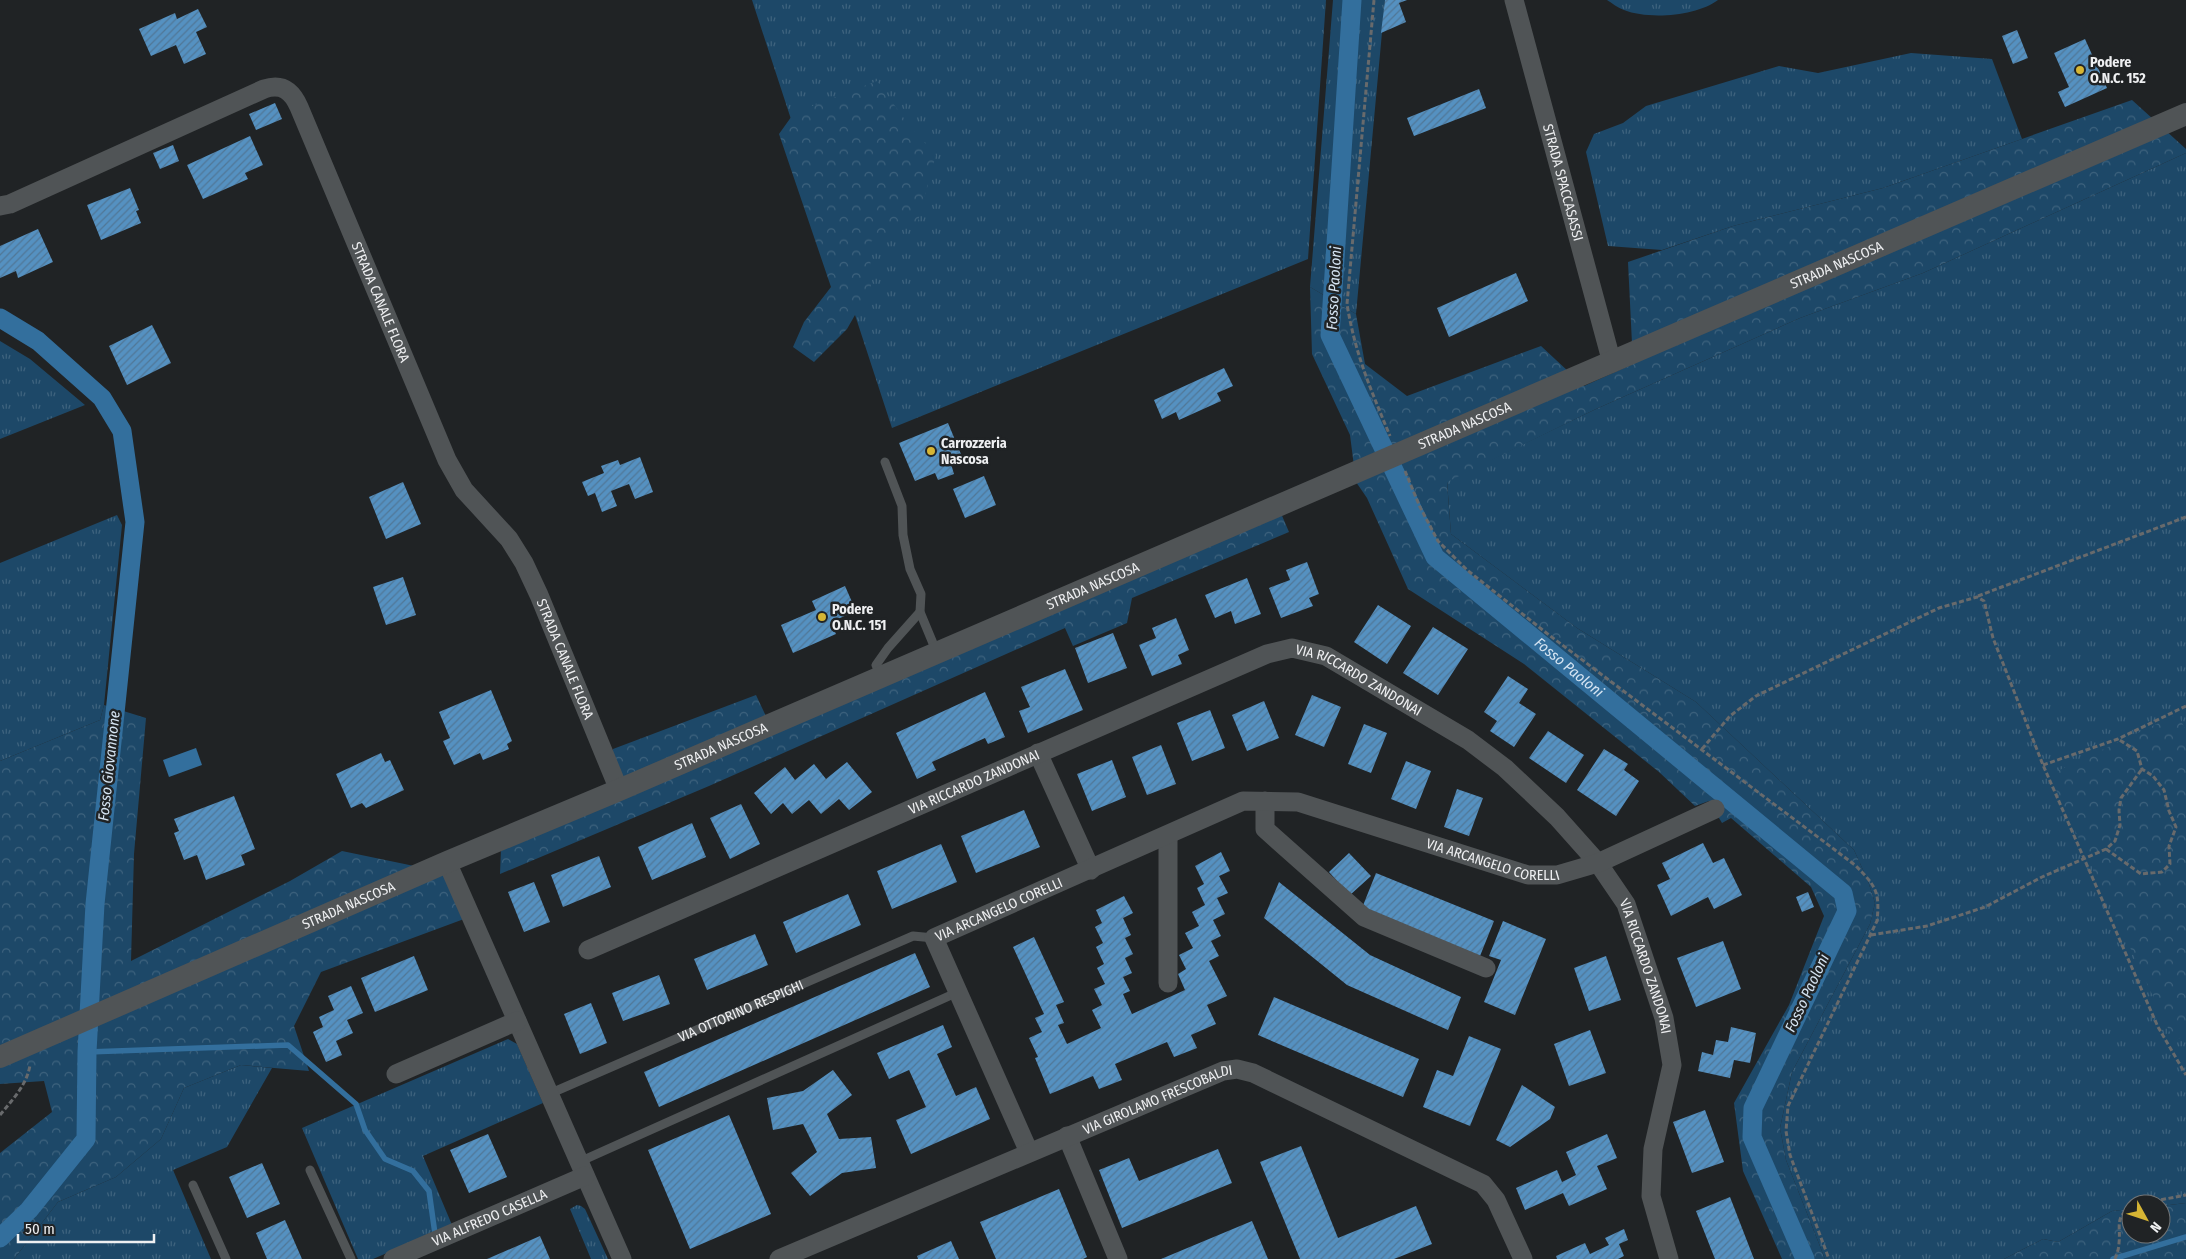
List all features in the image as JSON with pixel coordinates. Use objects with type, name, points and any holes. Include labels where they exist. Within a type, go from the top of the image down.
[{"type":"street","name":"STRADA SPACCASASSI","points":[[1514,0],[1612,363]]},
{"type":"street","name":"STRADA CANALE FLORA","points":[[0,206],[10,204],[264,89],[278,86],[290,92],[299,107],[446,460],[464,490],[508,539],[524,563],[619,790]]},
{"type":"street","name":"STRADA NASCOSA","points":[[0,1057],[447,862],[938,654],[1374,465],[1395,447],[1612,363],[2186,114]]},
{"type":"street","name":"VIA RICCARDO ZANDONAI","points":[[588,950],[1267,654],[1292,648],[1326,656],[1468,740],[1505,768],[1557,817],[1598,863],[1626,904],[1664,1018],[1672,1064],[1653,1150],[1651,1196],[1669,1259]]},
{"type":"street","points":[[1038,753],[1091,870]]},
{"type":"street","name":"VIA ARCANGELO CORELLI","points":[[1029,1152],[934,938],[1243,801],[1298,802],[1528,875],[1557,875],[1598,863],[1715,808]]},
{"type":"street","points":[[1265,801],[1265,829],[1364,917],[1486,968]]},
{"type":"street","points":[[1168,835],[1168,983]]},
{"type":"street","points":[[447,862],[622,1259]]},
{"type":"street","points":[[396,1074],[517,1021]]},
{"type":"street","name":"VIA GIROLAMO FRESCOBALDI","points":[[779,1259],[1223,1071],[1237,1069],[1253,1073],[1483,1184],[1496,1200],[1523,1259]]},
{"type":"street","points":[[1067,1136],[1118,1259]]},
{"type":"street","name":"VIA ALFREDO CASELLA","points":[[393,1259],[582,1169]]},
{"type":"lane","points":[[886,462],[902,506],[903,535],[910,569],[921,594],[920,612],[938,654]]},
{"type":"lane","points":[[881,677],[876,665],[888,648],[920,612]]},
{"type":"lane","name":"VIA OTTORINO RESPIGHI","points":[[549,1094],[913,936],[934,938]]},
{"type":"lane","points":[[582,1169],[958,992]]},
{"type":"lane","points":[[310,1170],[351,1259]]},
{"type":"lane","points":[[194,1186],[226,1259]]},
{"type":"path","points":[[1374,0],[1347,304],[1352,337],[1362,369],[1395,447]]},
{"type":"path","points":[[1702,749],[1730,716],[1756,696],[1939,608],[1977,597],[2186,517]]},
{"type":"path","points":[[1977,597],[1984,601],[1993,638],[2043,765],[2158,1027],[2186,1075]]},
{"type":"path","points":[[2043,765],[2118,739],[2186,706]]},
{"type":"path","points":[[2106,849],[2141,874],[2162,872],[2170,864],[2169,846],[2176,828],[2164,790],[2153,776],[2142,768],[2136,751],[2118,739]]},
{"type":"path","points":[[1870,935],[1927,926],[1985,907],[2042,877],[2085,860],[2106,849],[2115,841],[2120,824],[2119,810],[2122,798],[2142,768]]},
{"type":"path","points":[[0,1115],[18,1093],[29,1073],[35,1043]]},
{"type":"path","points":[[2171,1198],[2186,1195]]},
{"type":"path","points":[[2115,1259],[2120,1243],[2119,1224],[2121,1217]]},
{"type":"green space","points":[[752,0],[1326,0],[1308,259],[892,428]]},
{"type":"green space","points":[[1333,0],[1385,0],[1356,314],[1310,287]]},
{"type":"green space","points":[[1607,0],[1718,0],[1698,10],[1686,13],[1646,15],[1622,9]]},
{"type":"green space","points":[[1911,53],[1992,59],[2022,139],[1883,188],[1733,226],[1662,250],[1608,246],[1586,152],[1594,134],[1623,123],[1646,106],[1779,66],[1818,73]]},
{"type":"green space","points":[[877,81],[911,128],[936,155],[918,221],[870,242],[871,287],[847,329],[814,362],[793,347],[804,322],[831,287],[779,134],[794,113]]},
{"type":"green space","points":[[2132,100],[2186,149],[2186,153],[1923,273],[1800,318],[1596,409],[1447,482],[1451,534],[1577,628],[1696,702],[1854,850],[1868,881],[1875,903],[1870,924],[1792,1072],[1780,1128],[1786,1160],[1825,1259],[1782,1259],[1743,1171],[1734,1103],[1789,1005],[1824,916],[1811,887],[1731,818],[1722,823],[1709,801],[1695,806],[1659,772],[1524,664],[1408,589],[1367,498],[1356,482],[1350,435],[1312,354],[1310,287],[1356,314],[1365,364],[1407,396],[1541,346],[1584,386],[1633,364],[1628,262],[1733,226],[1883,188]]},
{"type":"green space","points":[[2186,153],[2186,1203],[2171,1205],[2171,1194],[2121,1194],[2121,1210],[2112,1211],[2058,1242],[2043,1239],[2004,1259],[1825,1259],[1786,1160],[1780,1128],[1792,1072],[1870,924],[1875,903],[1868,881],[1854,850],[1696,702],[1577,628],[1451,534],[1447,481],[1596,409],[1800,318],[1923,273]]},
{"type":"green space","points":[[0,341],[30,359],[85,405],[0,439]]},
{"type":"green space","points":[[1280,511],[1289,532],[1132,598],[1127,623],[1073,646],[1065,628],[709,786],[500,874],[501,849],[611,802],[613,749],[756,695],[772,729]]},
{"type":"green space","points":[[117,515],[122,525],[104,705],[100,720],[0,761],[0,563]]},
{"type":"green space","points":[[104,705],[146,718],[134,854],[131,961],[290,881],[342,851],[443,872],[464,919],[321,972],[294,1026],[309,1071],[241,1065],[184,1088],[161,1139],[116,1177],[58,1202],[14,1259],[0,1259],[0,1153],[52,1112],[44,1081],[0,1084],[0,761],[100,720]]},
{"type":"green space","points":[[2178,714],[2186,731],[2186,1035],[2174,1041],[2049,775]]},
{"type":"green space","points":[[508,1039],[517,1044],[543,1103],[423,1156],[452,1225],[373,1259],[358,1259],[302,1128]]},
{"type":"green space","points":[[241,1065],[272,1068],[227,1147],[173,1170],[211,1259],[14,1259],[58,1202],[116,1177],[161,1139],[184,1088]]},
{"type":"green space","points":[[2186,1203],[2186,1259],[2004,1259],[2043,1239],[2058,1242],[2112,1211],[2121,1210],[2121,1244],[2171,1244],[2171,1205]]},
{"type":"green space","points":[[577,1205],[585,1209],[608,1259],[591,1259],[570,1209]]},
{"type":"shaded area","points":[[196,748],[202,765],[169,777],[163,760]]},
{"type":"building","points":[[1385,0],[1407,0],[1399,3],[1406,22],[1381,33]]},
{"type":"building","points":[[198,9],[207,27],[196,32],[206,54],[184,64],[176,45],[151,56],[139,29],[175,13],[177,19]]},
{"type":"building","points":[[2017,30],[2028,58],[2013,64],[2002,36]]},
{"type":"building","name":"Podere O.N.C. 152","points":[[2085,39],[2107,88],[2065,107],[2058,92],[2069,87],[2054,53]]},
{"type":"building","points":[[1479,89],[1486,108],[1414,136],[1407,118]]},
{"type":"building","points":[[275,103],[282,119],[256,130],[249,114]]},
{"type":"building","points":[[250,136],[263,165],[245,173],[248,179],[203,199],[187,165]]},
{"type":"building","points":[[173,145],[179,161],[160,169],[153,153]]},
{"type":"building","points":[[130,188],[139,210],[136,211],[141,223],[101,240],[87,205]]},
{"type":"building","points":[[38,229],[53,262],[18,278],[16,271],[0,278],[0,246]]},
{"type":"building","points":[[1516,273],[1528,301],[1449,337],[1437,308]]},
{"type":"building","points":[[152,325],[171,363],[127,385],[109,346]]},
{"type":"building","points":[[1224,368],[1233,386],[1217,393],[1221,401],[1179,420],[1176,412],[1162,419],[1154,400]]},
{"type":"building","name":"Carrozzeria Nascosa","points":[[948,423],[963,459],[951,464],[954,474],[938,480],[935,473],[915,481],[899,443]]},
{"type":"building","points":[[640,457],[653,492],[635,499],[629,484],[611,491],[617,506],[602,512],[595,493],[588,496],[582,482],[604,473],[601,466],[618,460],[620,465]]},
{"type":"building","points":[[984,476],[996,505],[965,518],[953,489]]},
{"type":"building","points":[[403,482],[421,524],[386,539],[369,497]]},
{"type":"building","points":[[1307,562],[1319,594],[1309,598],[1313,606],[1281,618],[1269,588],[1290,580],[1286,570]]},
{"type":"building","points":[[403,577],[416,615],[386,625],[373,587]]},
{"type":"building","points":[[1247,578],[1261,614],[1235,624],[1231,611],[1215,618],[1205,595]]},
{"type":"building","name":"Podere O.N.C. 151","points":[[845,586],[856,611],[831,622],[836,634],[793,653],[781,625],[816,610],[812,601]]},
{"type":"building","points":[[1378,605],[1411,626],[1387,664],[1354,642]]},
{"type":"building","points":[[1176,618],[1189,650],[1178,655],[1182,664],[1152,676],[1139,645],[1156,638],[1152,628]]},
{"type":"building","points":[[1433,627],[1468,649],[1438,695],[1403,673]]},
{"type":"building","points":[[1113,633],[1127,668],[1088,683],[1075,648]]},
{"type":"building","points":[[1065,669],[1083,710],[1028,733],[1019,711],[1030,707],[1021,687]]},
{"type":"building","points":[[1508,676],[1528,689],[1519,703],[1536,714],[1514,747],[1490,731],[1497,721],[1484,712]]},
{"type":"building","points":[[491,690],[512,741],[507,744],[509,749],[483,760],[480,753],[454,765],[443,741],[450,738],[439,712]]},
{"type":"building","points":[[985,692],[1005,737],[988,744],[985,738],[932,762],[936,770],[917,779],[896,733]]},
{"type":"building","points":[[1312,695],[1341,707],[1324,747],[1295,735]]},
{"type":"building","points":[[1264,701],[1279,738],[1247,751],[1232,715]]},
{"type":"building","points":[[1210,710],[1225,748],[1192,761],[1177,723]]},
{"type":"building","points":[[1364,724],[1387,733],[1371,773],[1348,764]]},
{"type":"building","points":[[1548,731],[1584,755],[1566,783],[1529,758]]},
{"type":"building","points":[[1161,745],[1176,784],[1147,795],[1132,757]]},
{"type":"building","points":[[1604,749],[1628,764],[1624,770],[1639,781],[1616,816],[1577,790]]},
{"type":"building","points":[[381,753],[385,762],[390,760],[404,790],[366,808],[362,803],[351,808],[336,774]]},
{"type":"building","points":[[1112,760],[1126,797],[1092,811],[1077,774]]},
{"type":"building","points":[[1406,761],[1431,771],[1416,809],[1391,799]]},
{"type":"building","points":[[847,762],[872,792],[849,810],[839,799],[821,814],[809,800],[792,814],[783,803],[771,814],[754,793],[785,767],[795,780],[814,764],[826,779]]},
{"type":"building","points":[[1457,789],[1483,798],[1469,836],[1444,827]]},
{"type":"building","points":[[234,796],[255,849],[241,855],[245,865],[206,880],[197,855],[184,860],[174,833],[179,831],[174,819]]},
{"type":"building","points":[[741,804],[760,844],[730,859],[710,818]]},
{"type":"building","points":[[1024,810],[1040,847],[976,873],[961,836]]},
{"type":"building","points":[[692,823],[706,857],[652,880],[638,847]]},
{"type":"building","points":[[1703,843],[1713,863],[1724,858],[1742,895],[1714,909],[1708,897],[1671,916],[1657,885],[1670,879],[1662,863]]},
{"type":"building","points":[[941,844],[957,882],[892,909],[877,871]]},
{"type":"building","points":[[1221,852],[1230,871],[1219,876],[1228,893],[1217,898],[1225,914],[1213,920],[1221,936],[1211,941],[1219,956],[1209,961],[1227,996],[1207,1005],[1216,1024],[1191,1035],[1197,1048],[1174,1057],[1167,1042],[1115,1064],[1122,1080],[1099,1089],[1093,1076],[1050,1094],[1035,1058],[1038,1057],[1029,1038],[1042,1032],[1035,1018],[1044,1014],[1013,947],[1034,937],[1064,1002],[1056,1005],[1064,1023],[1058,1025],[1067,1044],[1101,1028],[1092,1010],[1102,1005],[1094,989],[1105,984],[1097,968],[1104,964],[1096,947],[1103,943],[1095,927],[1102,923],[1096,910],[1124,896],[1133,913],[1123,918],[1131,935],[1125,938],[1133,954],[1125,958],[1132,973],[1123,977],[1130,991],[1123,994],[1132,1014],[1185,990],[1178,974],[1186,969],[1179,955],[1193,948],[1185,933],[1199,926],[1192,912],[1205,905],[1197,888],[1204,884],[1195,866]]},
{"type":"building","points":[[1349,853],[1371,876],[1350,895],[1329,872]]},
{"type":"building","points":[[599,856],[611,887],[563,907],[551,875]]},
{"type":"building","points":[[1376,873],[1494,921],[1480,956],[1362,908]]},
{"type":"building","points":[[534,882],[550,922],[524,932],[508,892]]},
{"type":"building","points":[[1279,882],[1370,955],[1461,997],[1448,1030],[1347,985],[1264,918]]},
{"type":"building","points":[[1808,892],[1814,907],[1802,912],[1796,897]]},
{"type":"building","points":[[848,894],[861,925],[796,953],[783,922]]},
{"type":"building","points":[[1503,921],[1546,939],[1515,1015],[1484,1002],[1501,960],[1489,956]]},
{"type":"building","points":[[755,934],[768,965],[707,990],[694,959]]},
{"type":"building","points":[[1723,941],[1741,989],[1696,1007],[1677,958]]},
{"type":"building","points":[[915,953],[930,987],[659,1107],[644,1072]]},
{"type":"building","points":[[414,956],[428,990],[375,1012],[361,978]]},
{"type":"building","points":[[1606,956],[1621,1000],[1589,1011],[1574,968]]},
{"type":"building","points":[[659,975],[670,1004],[623,1021],[612,993]]},
{"type":"building","points":[[351,986],[363,1013],[347,1020],[353,1033],[336,1041],[342,1055],[326,1062],[313,1032],[323,1027],[319,1017],[334,1010],[328,996]]},
{"type":"building","points":[[1274,997],[1419,1059],[1403,1097],[1258,1035]]},
{"type":"building","points":[[591,1003],[607,1043],[580,1054],[564,1014]]},
{"type":"building","points":[[943,1025],[952,1047],[937,1054],[956,1096],[976,1087],[990,1119],[911,1154],[896,1120],[926,1107],[909,1070],[889,1079],[877,1053]]},
{"type":"building","points":[[1731,1027],[1756,1033],[1750,1063],[1734,1060],[1730,1078],[1698,1071],[1702,1052],[1713,1055],[1716,1040],[1728,1042]]},
{"type":"building","points":[[1590,1030],[1606,1073],[1569,1086],[1554,1044]]},
{"type":"building","points":[[1469,1036],[1501,1049],[1470,1126],[1423,1107],[1437,1070],[1453,1076]]},
{"type":"building","points":[[833,1070],[852,1095],[827,1114],[839,1139],[871,1137],[876,1168],[842,1173],[810,1196],[791,1173],[817,1152],[803,1124],[773,1130],[767,1098],[803,1091]]},
{"type":"building","points":[[1522,1085],[1555,1107],[1550,1119],[1510,1147],[1496,1140]]},
{"type":"building","points":[[1705,1110],[1724,1162],[1692,1173],[1673,1122]]},
{"type":"building","points":[[729,1115],[771,1214],[690,1249],[648,1150]]},
{"type":"building","points":[[488,1134],[507,1177],[469,1193],[450,1150]]},
{"type":"building","points":[[1607,1134],[1617,1158],[1597,1166],[1607,1189],[1569,1206],[1563,1193],[1525,1210],[1516,1188],[1557,1170],[1562,1182],[1576,1175],[1566,1152]]},
{"type":"building","points":[[1301,1146],[1338,1238],[1416,1206],[1432,1244],[1394,1259],[1300,1259],[1260,1162]]},
{"type":"building","points":[[1218,1149],[1232,1183],[1122,1228],[1099,1170],[1129,1158],[1139,1181]]},
{"type":"building","points":[[262,1163],[280,1204],[247,1218],[229,1177]]},
{"type":"building","points":[[1059,1189],[1087,1257],[1083,1259],[996,1259],[980,1222]]},
{"type":"building","points":[[1730,1197],[1754,1259],[1715,1259],[1696,1211]]},
{"type":"building","points":[[285,1220],[302,1259],[267,1259],[256,1233]]},
{"type":"building","points":[[1252,1221],[1268,1259],[1161,1259]]},
{"type":"building","points":[[1624,1229],[1628,1240],[1619,1244],[1624,1256],[1618,1259],[1557,1259],[1556,1256],[1585,1243],[1590,1254],[1609,1245],[1605,1238]]},
{"type":"building","points":[[540,1236],[550,1259],[487,1259]]},
{"type":"building","points":[[951,1241],[959,1259],[918,1259],[917,1256]]},
{"type":"waterway","name":"Fosso Paoloni","points":[[1352,0],[1330,335],[1435,557],[1843,893],[1847,911],[1753,1108],[1752,1137],[1805,1259]]},
{"type":"waterway","name":"Fosso Giovannone","points":[[0,318],[38,341],[102,398],[122,431],[135,522],[95,904],[87,1052],[86,1139],[29,1210],[0,1238]]},
{"type":"waterway","points":[[87,1052],[288,1045],[356,1104],[365,1130],[385,1159],[413,1171],[429,1191],[435,1234]]},
{"type":"waterway","points":[[2113,1259],[2186,1237]]},
{"type":"place","name":"Podere O.N.C. 152","points":[[2080,70]]},
{"type":"place","name":"Carrozzeria Nascosa","points":[[931,451]]},
{"type":"place","name":"Podere O.N.C. 151","points":[[822,617]]}]
